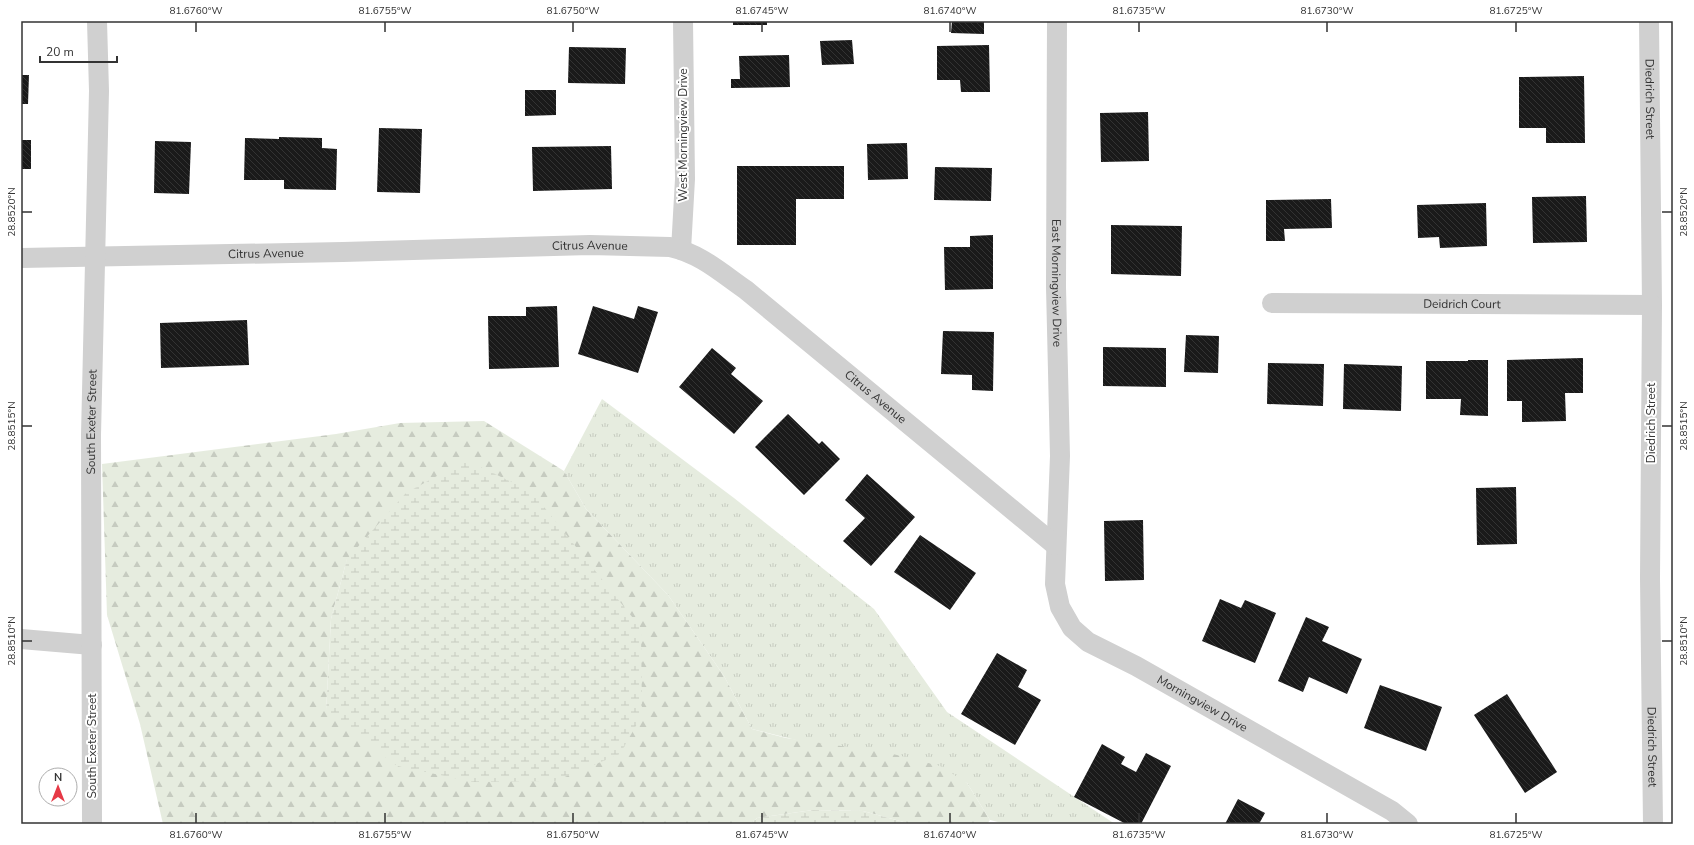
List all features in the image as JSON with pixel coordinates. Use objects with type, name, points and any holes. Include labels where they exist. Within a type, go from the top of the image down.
[{"type":"street","name":"South Exeter Street","points":[[92,824],[91,435],[99,91],[98,21]]},
{"type":"street","name":"West Morningview Drive","points":[[680,250],[685,179],[682,21]]},
{"type":"street","name":"East Morningview Drive","points":[[1055,545],[1060,456],[1056,287],[1057,21]]},
{"type":"street","name":"Diedrich Street","points":[[1649,21],[1652,305],[1650,578],[1653,824]]},
{"type":"street","name":"Citrus Avenue","points":[[21,258],[590,245],[670,247],[700,257],[746,290],[1055,545]]},
{"type":"street","name":"Deidrich Court","points":[[1272,303],[1652,305]]},
{"type":"street","name":"Morningview Drive","points":[[1055,545],[1054,584],[1060,607],[1072,628],[1088,642],[1136,666],[1392,811],[1408,824]]},
{"type":"street","points":[[21,639],[92,645]]},
{"type":"green space","points":[[602,399],[734,498],[874,609],[947,712],[1115,824],[1006,824],[990,820],[967,783],[752,729],[724,676],[668,595],[586,509],[564,471]]},
{"type":"green space","points":[[484,421],[564,471],[586,509],[668,595],[724,676],[752,729],[786,738],[889,753],[940,766],[967,783],[990,820],[987,824],[911,824],[863,811],[813,810],[757,818],[750,824],[163,824],[140,724],[107,615],[102,464],[336,434],[400,423]],"holes":[[[347,559],[326,712],[331,619]]]},
{"type":"green space","points":[[466,460],[532,492],[641,628],[642,715],[620,754],[555,781],[473,782],[397,766],[326,712],[331,619],[347,559],[406,493]]},
{"type":"green space","points":[[813,810],[863,811],[911,824],[750,824],[757,818]]},
{"type":"building","points":[[733,21],[767,21],[767,25],[733,25]]},
{"type":"building","points":[[952,21],[984,21],[984,34],[951,33]]},
{"type":"building","points":[[852,40],[854,64],[822,65],[820,41]]},
{"type":"building","points":[[989,45],[990,92],[961,92],[960,80],[937,80],[937,46]]},
{"type":"building","points":[[569,47],[626,48],[625,84],[568,83]]},
{"type":"building","points":[[789,55],[790,87],[731,88],[731,79],[740,79],[739,56]]},
{"type":"building","points":[[21,75],[29,75],[28,104],[21,104]]},
{"type":"building","points":[[1584,76],[1585,143],[1546,143],[1546,128],[1519,128],[1519,77]]},
{"type":"building","points":[[525,90],[556,90],[556,115],[525,116]]},
{"type":"building","points":[[1148,112],[1149,161],[1101,162],[1100,113]]},
{"type":"building","points":[[379,128],[422,129],[420,193],[377,192]]},
{"type":"building","points":[[279,137],[322,138],[322,148],[337,149],[336,190],[284,189],[284,180],[244,180],[245,138],[279,139]]},
{"type":"building","points":[[21,140],[31,140],[31,169],[21,169]]},
{"type":"building","points":[[155,141],[191,142],[189,194],[154,193]]},
{"type":"building","points":[[907,143],[908,179],[868,180],[867,144]]},
{"type":"building","points":[[611,146],[612,189],[533,191],[532,147]]},
{"type":"building","points":[[737,166],[844,166],[844,199],[796,199],[796,245],[737,245]]},
{"type":"building","points":[[935,167],[992,168],[991,201],[934,200]]},
{"type":"building","points":[[1586,196],[1587,242],[1533,243],[1532,197]]},
{"type":"building","points":[[1331,199],[1332,228],[1284,229],[1285,241],[1266,241],[1266,200]]},
{"type":"building","points":[[1486,203],[1487,246],[1440,248],[1439,237],[1418,238],[1417,205]]},
{"type":"building","points":[[1111,225],[1182,226],[1181,276],[1111,274]]},
{"type":"building","points":[[993,235],[993,289],[945,290],[944,247],[970,247],[970,236]]},
{"type":"building","points":[[557,306],[559,367],[489,369],[488,316],[526,316],[526,307]]},
{"type":"building","points":[[593,306],[634,319],[638,306],[658,312],[638,373],[578,354]]},
{"type":"building","points":[[247,320],[249,365],[161,368],[160,323]]},
{"type":"building","points":[[943,331],[994,332],[993,391],[972,390],[972,375],[941,374]]},
{"type":"building","points":[[1186,335],[1219,336],[1218,373],[1184,372]]},
{"type":"building","points":[[1103,347],[1166,348],[1166,387],[1103,386]]},
{"type":"building","points":[[712,348],[736,368],[731,374],[763,401],[734,434],[679,387]]},
{"type":"building","points":[[1583,358],[1583,393],[1565,393],[1566,421],[1522,422],[1522,401],[1507,401],[1507,360]]},
{"type":"building","points":[[1488,360],[1488,416],[1460,415],[1461,399],[1426,399],[1426,361]]},
{"type":"building","points":[[1268,363],[1324,364],[1323,406],[1267,404]]},
{"type":"building","points":[[1344,364],[1402,366],[1401,411],[1343,409]]},
{"type":"building","points":[[788,414],[819,444],[822,441],[840,459],[804,495],[755,447]]},
{"type":"building","points":[[867,474],[915,517],[871,566],[843,541],[865,518],[845,500]]},
{"type":"building","points":[[1516,487],[1517,544],[1477,545],[1476,488]]},
{"type":"building","points":[[1143,520],[1144,580],[1105,581],[1104,521]]},
{"type":"building","points":[[920,535],[976,573],[950,610],[894,572]]},
{"type":"building","points":[[1220,599],[1241,608],[1245,600],[1276,613],[1255,663],[1202,641]]},
{"type":"building","points":[[1306,617],[1329,627],[1322,641],[1362,659],[1347,694],[1309,677],[1303,692],[1278,681]]},
{"type":"building","points":[[997,653],[1027,670],[1018,687],[1041,700],[1015,745],[961,714]]},
{"type":"building","points":[[1380,685],[1442,707],[1426,751],[1364,728]]},
{"type":"building","points":[[1507,694],[1557,772],[1525,793],[1474,715]]},
{"type":"building","points":[[1102,744],[1125,757],[1121,764],[1136,772],[1146,753],[1171,766],[1141,824],[1126,824],[1074,797]]},
{"type":"building","points":[[1238,799],[1265,813],[1259,824],[1225,824]]}]
